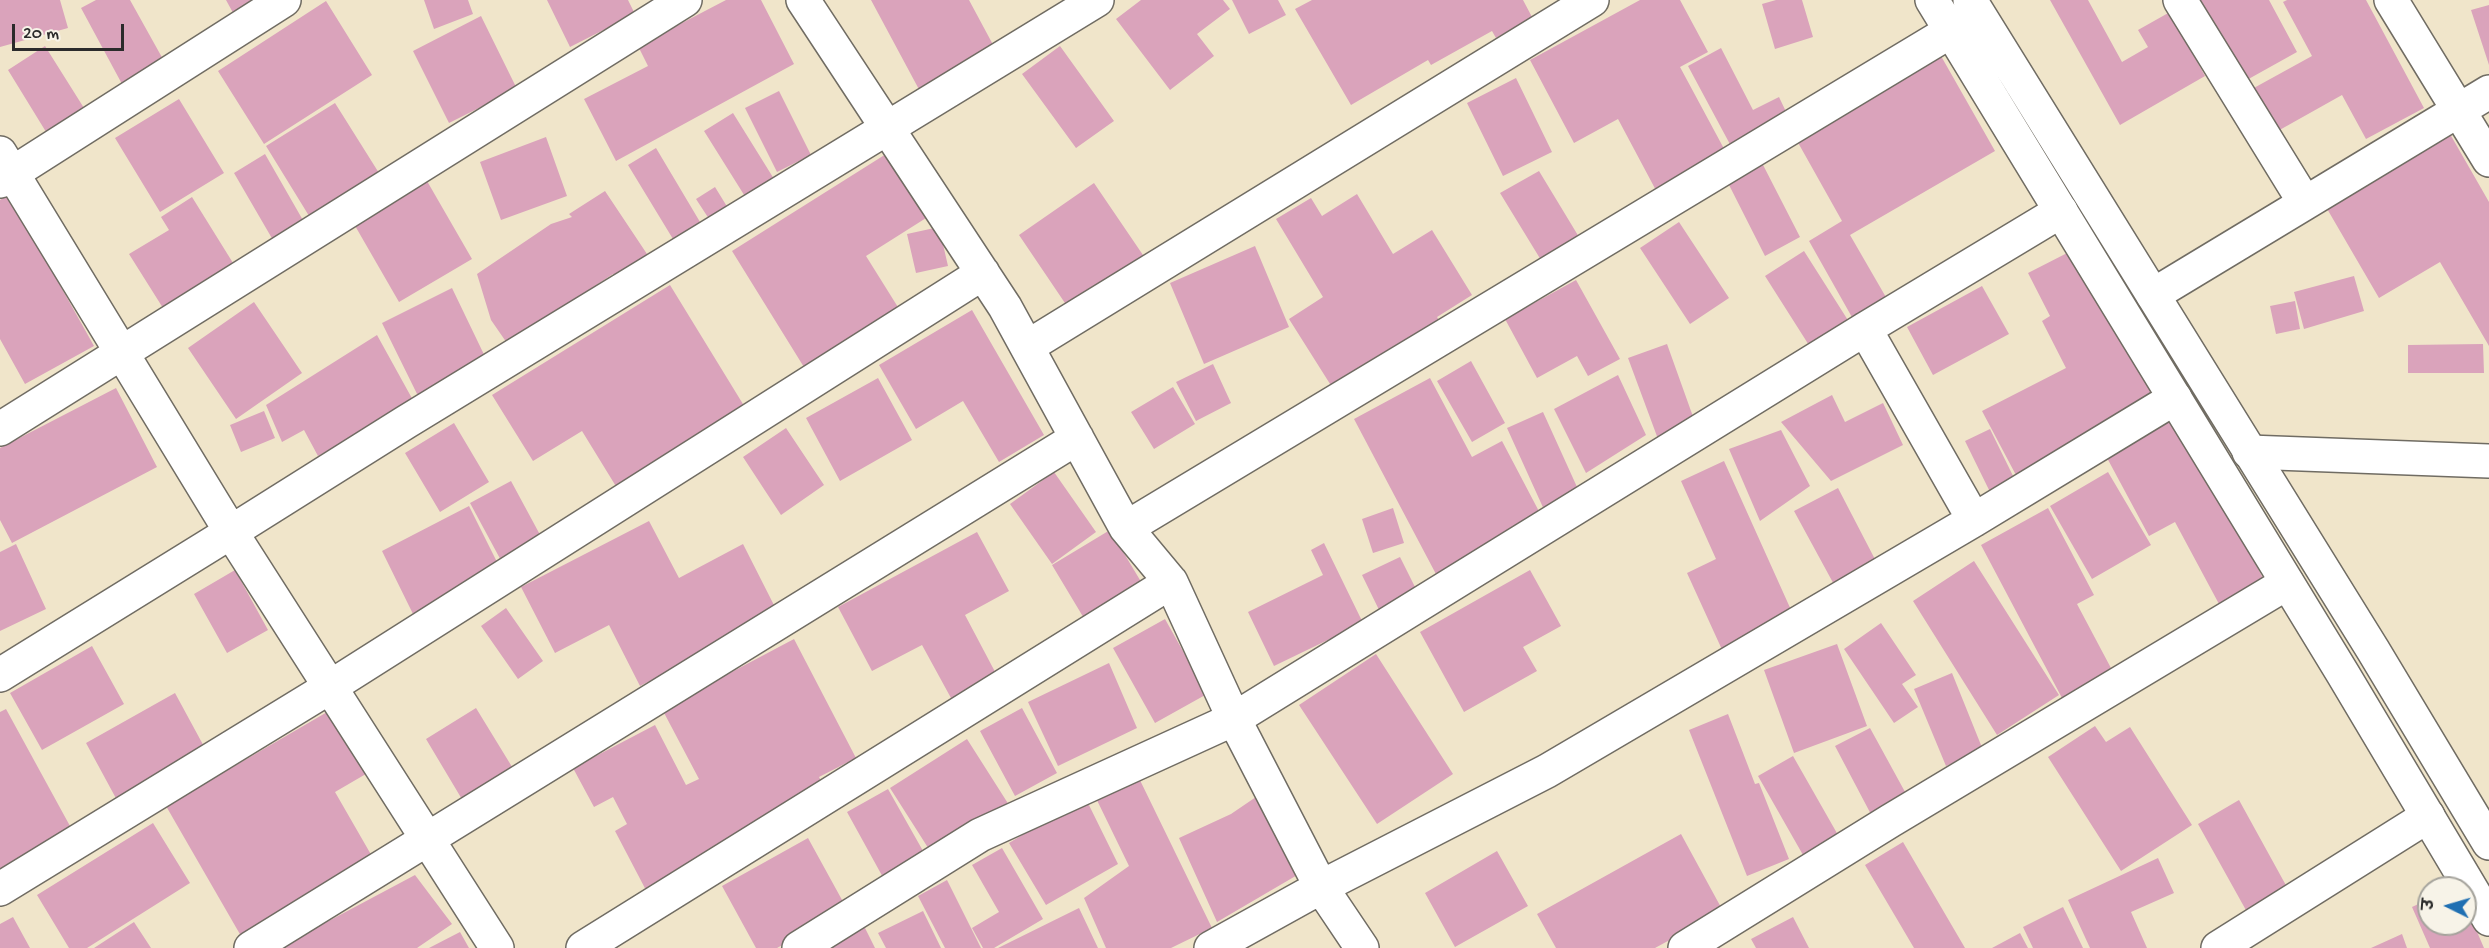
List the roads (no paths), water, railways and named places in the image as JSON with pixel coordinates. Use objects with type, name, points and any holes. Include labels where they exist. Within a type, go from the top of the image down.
[{"type":"street","points":[[284,0],[4,169],[122,354],[231,532],[497,948]]},
{"type":"street","points":[[0,429],[686,0]]},
{"type":"street","points":[[803,0],[1005,307],[1126,528],[1171,582],[1234,718],[1321,887],[1362,948]]},
{"type":"street","points":[[0,675],[887,127],[1097,0]]},
{"type":"street","points":[[1027,347],[1592,0]]},
{"type":"street","points":[[1932,0],[2489,919]]},
{"type":"street","points":[[1970,0],[2489,843]]},
{"type":"street","points":[[2180,0],[2305,203]]},
{"type":"street","points":[[2391,0],[2489,160]]},
{"type":"street","points":[[1126,528],[1951,31]]},
{"type":"street","points":[[2153,295],[2489,92]]},
{"type":"street","points":[[800,948],[980,835],[1234,718],[1865,329],[2061,211]]},
{"type":"street","points":[[0,889],[330,687],[983,273]]},
{"type":"street","points":[[1865,329],[1974,520]]},
{"type":"street","points":[[1212,948],[1321,887],[1547,771],[1974,520],[2175,398]]},
{"type":"street","points":[[251,948],[1077,438]]},
{"type":"street","points":[[2249,452],[2489,461]]},
{"type":"street","points":[[583,948],[1171,582]]},
{"type":"street","points":[[1685,948],[1890,821],[2287,583]]},
{"type":"street","points":[[2218,948],[2427,816]]}]
